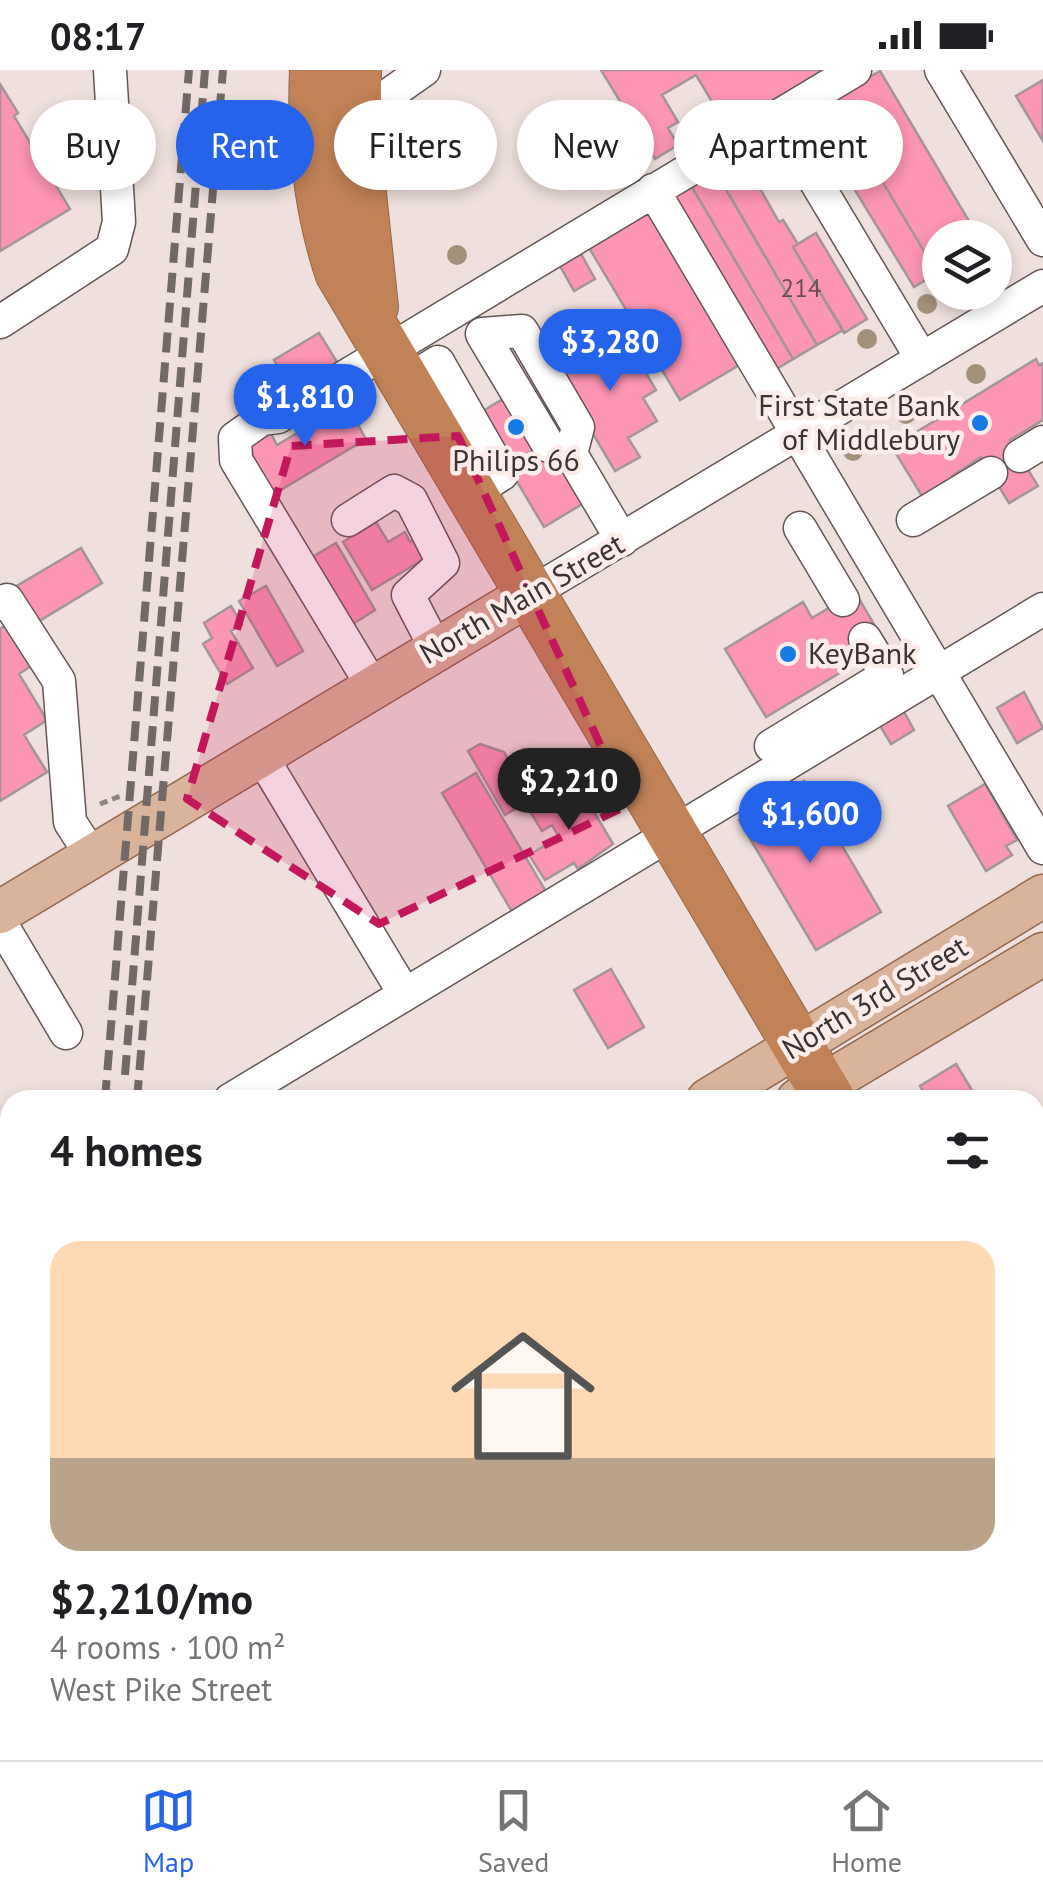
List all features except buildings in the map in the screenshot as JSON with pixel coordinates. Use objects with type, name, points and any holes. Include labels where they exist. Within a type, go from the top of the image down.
[{"type":"highway","points":[[315,70],[313,119],[329,239],[340,272],[409,367]]},
{"type":"highway","points":[[356,70],[356,100]]},
{"type":"highway","points":[[360,190],[373,310],[486,484],[528,595],[670,833],[812,1083]]},
{"type":"main road","name":"North Main Street","points":[[0,912],[528,595]]},
{"type":"main road","name":"North 3rd Street","points":[[812,1083],[1043,896]]},
{"type":"main road","name":"North 3rd Street","points":[[769,1090],[812,1083],[1043,954]]},
{"type":"street","points":[[0,322],[88,269],[112,249],[119,222],[110,70]]},
{"type":"street","points":[[381,100],[424,70]]},
{"type":"street","points":[[806,100],[856,70]]},
{"type":"street","points":[[941,70],[1043,240]]},
{"type":"street","points":[[373,687],[232,449],[241,431],[262,419],[278,417],[409,367],[652,190],[1043,848]]},
{"type":"street","points":[[821,190],[922,359]]},
{"type":"street","name":"North Main Street","points":[[528,595],[1043,286]]},
{"type":"street","points":[[409,367],[473,320],[522,331],[578,427],[560,450],[486,484]]},
{"type":"street","points":[[560,450],[622,540]]},
{"type":"street","points":[[914,520],[990,473]]},
{"type":"street","points":[[348,520],[394,490],[411,500],[441,551],[443,563],[408,596],[436,649]]},
{"type":"street","points":[[800,528],[843,600]]},
{"type":"street","points":[[0,604],[7,600],[59,681],[70,822],[92,856]]},
{"type":"street","points":[[246,1090],[1043,609]]},
{"type":"street","points":[[738,767],[887,675],[865,638]]},
{"type":"street","points":[[260,754],[404,992]]},
{"type":"street","points":[[0,922],[66,1033]]},
{"type":"highlighted area","points":[[458,436],[628,805],[379,924],[187,799],[291,446]]},
{"type":"railway","points":[[106,1090],[189,70]]},
{"type":"railway","points":[[125,1075],[205,70]]},
{"type":"railway","points":[[138,1090],[223,70]]},
{"type":"place","name":"First State Bank of Middlebury","points":[[980,423]]},
{"type":"place","name":"Philips 66","points":[[516,427]]},
{"type":"place","name":"KeyBank","points":[[788,654]]}]
